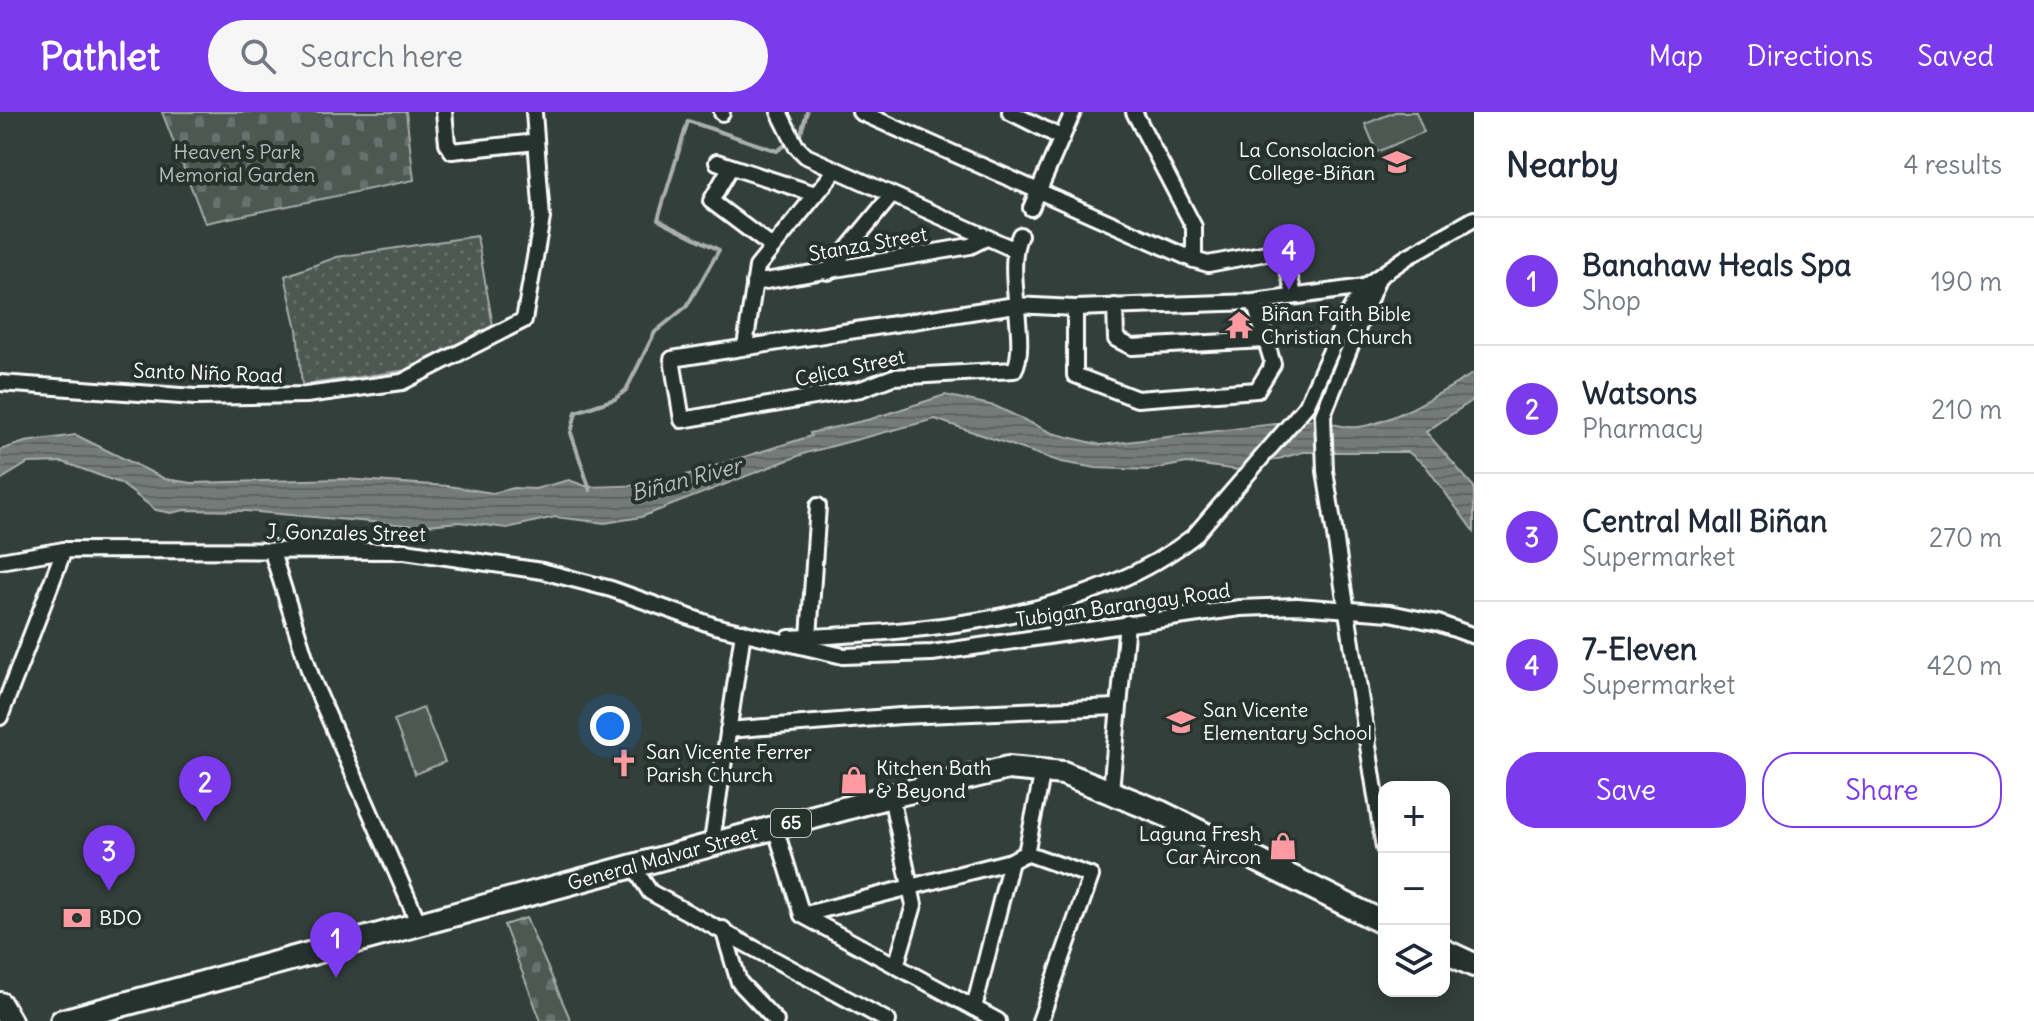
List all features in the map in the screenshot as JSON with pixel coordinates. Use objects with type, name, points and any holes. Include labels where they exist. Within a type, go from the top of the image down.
[{"type":"highway","name":"General Malvar Street","points":[[62,1021],[633,866],[711,848],[775,827],[1008,768],[1043,771],[1111,790],[1378,920]]},
{"type":"highway","points":[[1450,954],[1474,965]]},
{"type":"highway","points":[[0,1004],[10,1021]]},
{"type":"street","points":[[444,112],[447,143],[452,151],[536,142]]},
{"type":"street","name":"Santo Niño Road","points":[[0,383],[195,397],[266,398],[402,382],[524,320],[542,218],[534,112]]},
{"type":"street","points":[[860,112],[1194,260],[1208,264],[1277,251],[1285,257],[1294,295]]},
{"type":"street","points":[[1010,112],[1062,138]]},
{"type":"street","points":[[1031,208],[1073,112]]},
{"type":"street","points":[[1134,112],[1194,227],[1194,260]]},
{"type":"street","points":[[782,118],[796,146],[806,156],[835,171],[1013,249],[1020,235]]},
{"type":"street","points":[[772,247],[711,201],[724,165],[815,194]]},
{"type":"street","points":[[835,171],[757,267],[745,346],[1015,305],[1075,308],[1254,302],[1364,287],[1407,257],[1474,219]]},
{"type":"street","points":[[828,272],[891,196]]},
{"type":"street","name":"Stanza Street","points":[[754,283],[970,246],[986,238]]},
{"type":"street","name":"Celica Street","points":[[745,346],[672,359],[682,420],[861,389],[893,377],[1011,371],[1017,364],[1013,249]]},
{"type":"street","points":[[1378,811],[1325,471],[1323,415],[1379,278]]},
{"type":"street","points":[[777,638],[854,635],[1034,611],[1073,600],[1177,549],[1194,536],[1306,406],[1346,317],[1364,287]]},
{"type":"street","points":[[1075,308],[1075,375],[1137,399],[1257,390],[1273,364],[1254,302]]},
{"type":"street","points":[[1115,306],[1116,339],[1132,347],[1266,340]]},
{"type":"street","points":[[809,637],[818,506]]},
{"type":"street","points":[[0,717],[64,550]]},
{"type":"street","name":"J. Gonzales Street","points":[[0,561],[64,550],[405,551],[530,569],[611,589],[715,626],[777,638]]},
{"type":"street","points":[[272,552],[312,679],[419,924]]},
{"type":"street","name":"Tubigan Barangay Road","points":[[777,638],[843,656],[881,657],[1248,608],[1345,608],[1438,623],[1474,636]]},
{"type":"street","points":[[1111,790],[1116,707],[1127,623]]},
{"type":"street","points":[[711,848],[743,632]]},
{"type":"street","points":[[728,730],[900,716],[1116,707]]},
{"type":"street","points":[[1026,853],[1043,771]]},
{"type":"street","points":[[891,796],[914,905],[896,966]]},
{"type":"street","points":[[775,827],[802,915],[998,1021]]},
{"type":"street","points":[[802,915],[1011,861],[1026,853],[1091,876],[1040,1021]]},
{"type":"street","points":[[974,1008],[1011,861]]},
{"type":"street","points":[[633,866],[650,892],[888,1021]]},
{"type":"street","points":[[723,929],[739,982],[776,1021]]},
{"type":"green space","name":"Heaven's Park Memorial Garden","points":[[162,112],[406,112],[414,180],[205,223]]},
{"type":"green space","points":[[1395,112],[1416,112],[1424,132],[1377,152],[1365,124]]},
{"type":"green space","points":[[477,236],[493,326],[408,370],[302,385],[297,329],[285,276],[337,257]]},
{"type":"green space","points":[[423,708],[445,762],[415,774],[394,720]]},
{"type":"green space","points":[[526,918],[571,1021],[541,1021],[504,925]]},
{"type":"water","name":"Biñan River","points":[[1474,373],[1474,399],[1426,432],[1474,487],[1474,532],[1425,465],[1408,452],[1303,452],[1238,470],[1187,463],[1149,470],[1096,468],[1061,462],[935,419],[806,453],[641,517],[605,523],[555,517],[507,528],[459,522],[417,526],[245,511],[185,510],[171,513],[156,510],[120,483],[63,462],[28,463],[0,480],[0,450],[25,442],[76,435],[165,479],[192,483],[344,479],[448,486],[493,493],[514,488],[535,489],[569,480],[588,487],[654,485],[811,436],[810,433],[871,419],[945,395],[995,406],[1052,433],[1101,445],[1317,419],[1362,427],[1412,408]]},
{"type":"waterway","points":[[590,490],[571,433],[576,412],[615,399],[626,390],[655,332],[687,306],[719,250],[658,219],[688,121],[777,151],[801,133],[807,112]]},
{"type":"place","name":"La Consolacion College-Biñan","points":[[1397,162]]},
{"type":"place","name":"7-Eleven","points":[[1289,290]]},
{"type":"place","name":"Biñan Faith Bible Christian Church","points":[[1239,325]]},
{"type":"place","name":"San Vicente Elementary School","points":[[1181,722]]},
{"type":"place","name":"San Vicente Ferrer Parish Church","points":[[624,763]]},
{"type":"place","name":"Kitchen Bath & Beyond","points":[[854,780]]},
{"type":"place","name":"Watsons","points":[[205,822]]},
{"type":"place","name":"Laguna Fresh Car Aircon","points":[[1283,846]]},
{"type":"place","name":"Central Mall Biñan","points":[[109,891]]},
{"type":"place","name":"BDO","points":[[77,918]]},
{"type":"place","name":"Banahaw Heals Spa","points":[[336,978]]}]
